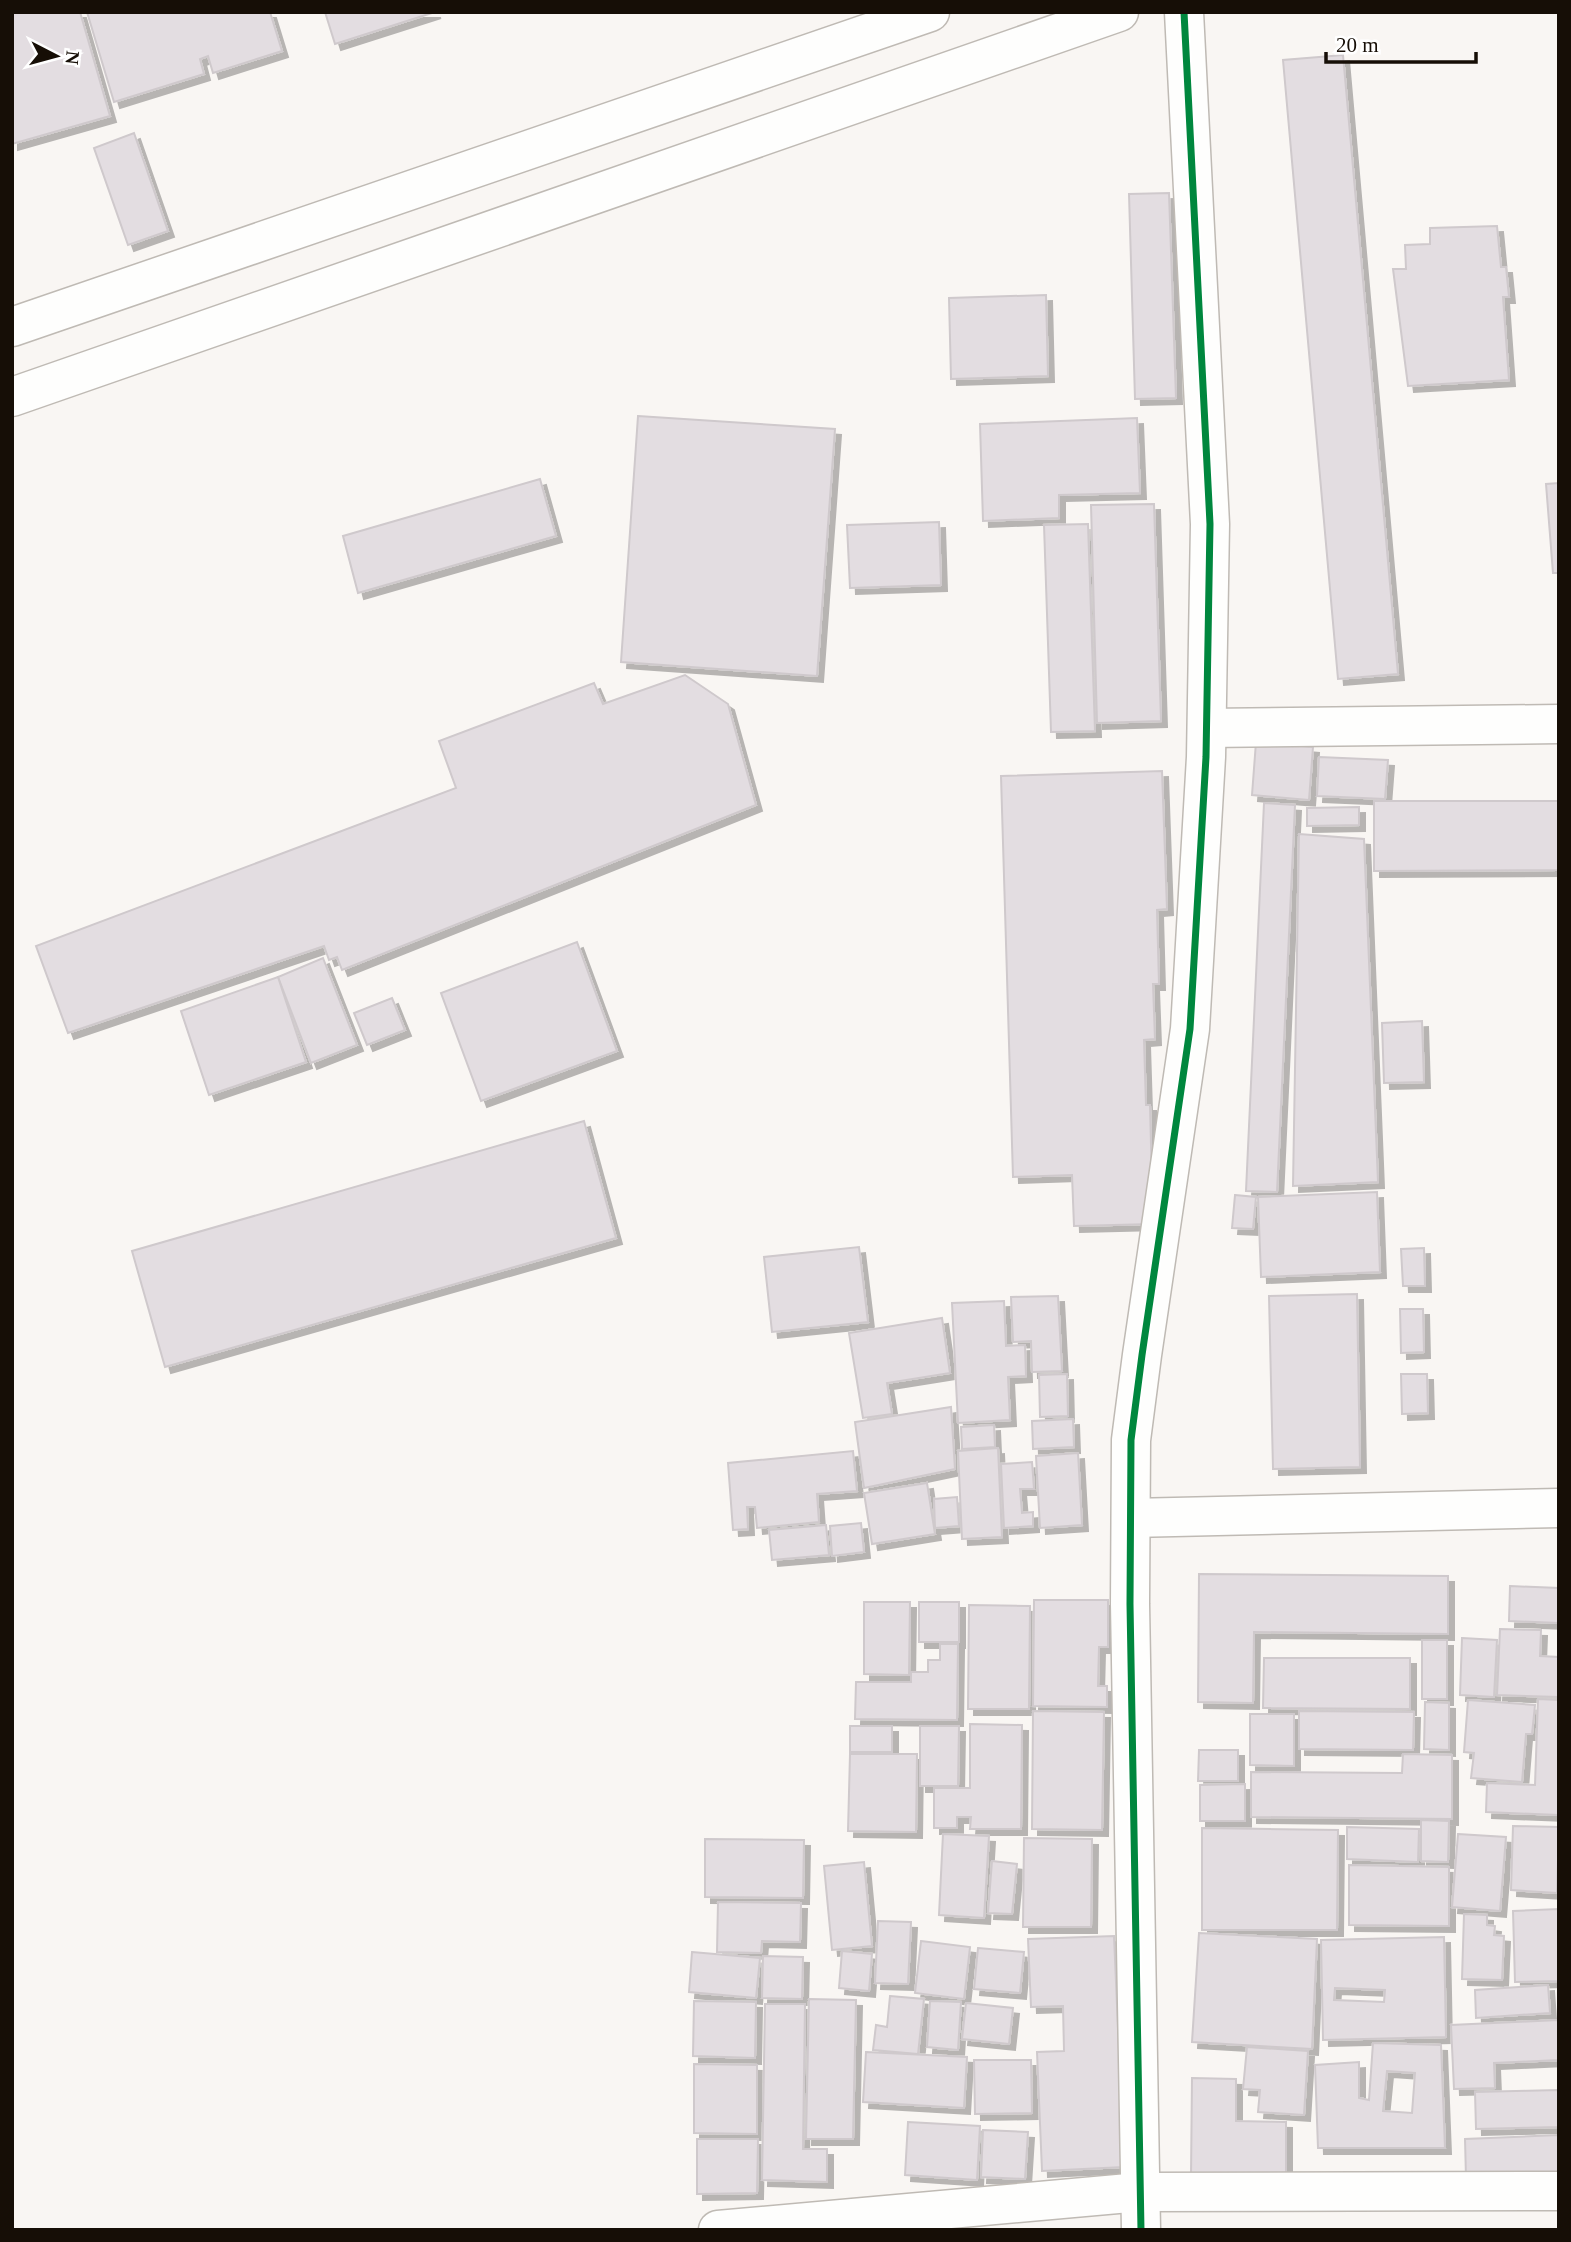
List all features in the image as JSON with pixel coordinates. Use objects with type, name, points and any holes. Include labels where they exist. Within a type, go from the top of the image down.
[{"type":"street","points":[[12,327],[930,12]]},
{"type":"street","points":[[12,397],[1119,12]]},
{"type":"street","points":[[1140,2230],[1130,1604],[1131,1440],[1190,1029],[1207,728],[1210,524],[1184,12]]},
{"type":"street","points":[[1207,728],[1559,724]]},
{"type":"street","points":[[1130,1518],[1559,1508]]},
{"type":"street","points":[[718,2230],[1140,2192],[1559,2191]]},
{"type":"building","points":[[12,12],[80,12],[110,116],[12,144]]},
{"type":"building","points":[[87,12],[270,12],[282,51],[213,73],[208,56],[200,59],[204,74],[114,102]]},
{"type":"building","points":[[325,12],[435,12],[335,44]]},
{"type":"building","points":[[1343,55],[1398,674],[1338,679],[1283,60]]},
{"type":"building","points":[[134,133],[168,231],[128,245],[94,148]]},
{"type":"building","points":[[1169,193],[1176,398],[1135,399],[1129,194]]},
{"type":"building","points":[[1497,226],[1501,267],[1506,267],[1509,297],[1503,297],[1509,380],[1408,386],[1393,269],[1406,269],[1405,245],[1430,244],[1430,228]]},
{"type":"building","points":[[1046,295],[1048,376],[951,379],[949,298]]},
{"type":"building","points":[[638,416],[835,429],[817,676],[621,662]]},
{"type":"building","points":[[1137,418],[1140,493],[1059,495],[1059,518],[983,521],[980,424]]},
{"type":"building","points":[[540,479],[556,536],[358,593],[343,536]]},
{"type":"building","points":[[1559,483],[1559,573],[1553,573],[1546,484]]},
{"type":"building","points":[[1154,504],[1161,721],[1097,723],[1091,505]]},
{"type":"building","points":[[939,522],[941,585],[850,588],[847,525]]},
{"type":"building","points":[[1088,524],[1095,731],[1051,732],[1044,525]]},
{"type":"building","points":[[685,675],[728,704],[756,805],[342,970],[337,957],[329,960],[324,946],[68,1033],[36,946],[456,788],[439,741],[594,683],[603,704]]},
{"type":"building","points":[[1256,742],[1313,747],[1309,800],[1252,795]]},
{"type":"building","points":[[1319,757],[1388,760],[1385,799],[1317,796]]},
{"type":"building","points":[[1162,771],[1167,909],[1157,910],[1159,984],[1153,984],[1155,1039],[1144,1040],[1146,1105],[1150,1105],[1153,1224],[1074,1226],[1072,1175],[1013,1177],[1001,776]]},
{"type":"building","points":[[1374,801],[1559,801],[1559,870],[1374,871]]},
{"type":"building","points":[[1264,803],[1295,805],[1277,1192],[1246,1191]]},
{"type":"building","points":[[1359,807],[1359,825],[1307,826],[1307,808]]},
{"type":"building","points":[[1299,834],[1364,839],[1378,1182],[1293,1186]]},
{"type":"building","points":[[577,942],[617,1051],[481,1101],[441,993]]},
{"type":"building","points":[[323,958],[357,1045],[311,1063],[278,977]]},
{"type":"building","points":[[278,977],[306,1062],[209,1095],[181,1011]]},
{"type":"building","points":[[392,998],[405,1030],[367,1045],[354,1013]]},
{"type":"building","points":[[1422,1021],[1424,1082],[1384,1083],[1382,1023]]},
{"type":"building","points":[[584,1121],[616,1238],[165,1367],[132,1251]]},
{"type":"building","points":[[1377,1192],[1380,1272],[1261,1277],[1258,1197]]},
{"type":"building","points":[[1235,1195],[1256,1197],[1253,1229],[1232,1228]]},
{"type":"building","points":[[859,1247],[868,1322],[772,1332],[764,1257]]},
{"type":"building","points":[[1424,1248],[1425,1286],[1403,1286],[1401,1249]]},
{"type":"building","points":[[1357,1294],[1360,1467],[1273,1469],[1269,1296]]},
{"type":"building","points":[[1058,1296],[1062,1371],[1032,1372],[1031,1341],[1013,1342],[1011,1297]]},
{"type":"building","points":[[1004,1301],[1006,1346],[1025,1345],[1026,1376],[1008,1377],[1010,1420],[958,1423],[952,1303]]},
{"type":"building","points":[[1400,1309],[1423,1309],[1424,1352],[1401,1353]]},
{"type":"building","points":[[942,1318],[950,1373],[887,1383],[892,1414],[863,1418],[849,1333]]},
{"type":"building","points":[[1067,1374],[1068,1416],[1040,1417],[1039,1375]]},
{"type":"building","points":[[1401,1374],[1427,1374],[1428,1413],[1402,1414]]},
{"type":"building","points":[[951,1407],[955,1469],[864,1488],[855,1422]]},
{"type":"building","points":[[1073,1419],[1074,1447],[1033,1449],[1032,1421]]},
{"type":"building","points":[[994,1425],[995,1447],[962,1449],[961,1427]]},
{"type":"building","points":[[998,1448],[1002,1537],[962,1539],[958,1451]]},
{"type":"building","points":[[853,1451],[857,1491],[817,1494],[819,1522],[757,1528],[755,1507],[747,1507],[748,1529],[733,1530],[728,1463]]},
{"type":"building","points":[[1078,1453],[1082,1525],[1040,1528],[1036,1456]]},
{"type":"building","points":[[1032,1462],[1034,1489],[1020,1489],[1022,1513],[1033,1512],[1033,1526],[1004,1528],[1001,1464]]},
{"type":"building","points":[[927,1483],[935,1534],[872,1544],[864,1493]]},
{"type":"building","points":[[957,1497],[959,1526],[935,1528],[934,1499]]},
{"type":"building","points":[[861,1523],[864,1552],[832,1556],[830,1526]]},
{"type":"building","points":[[826,1525],[829,1555],[772,1560],[769,1530]]},
{"type":"building","points":[[1199,1574],[1448,1576],[1448,1634],[1254,1632],[1253,1703],[1198,1702]]},
{"type":"building","points":[[1510,1586],[1559,1588],[1559,1623],[1509,1621]]},
{"type":"building","points":[[1034,1600],[1108,1600],[1108,1647],[1099,1647],[1098,1686],[1107,1686],[1107,1707],[1033,1706]]},
{"type":"building","points":[[864,1602],[910,1602],[909,1675],[864,1674]]},
{"type":"building","points":[[919,1602],[959,1602],[959,1642],[919,1642]]},
{"type":"building","points":[[969,1605],[1030,1606],[1029,1709],[968,1709]]},
{"type":"building","points":[[1500,1629],[1541,1630],[1540,1656],[1559,1657],[1559,1697],[1497,1695]]},
{"type":"building","points":[[1462,1638],[1497,1640],[1494,1697],[1460,1695]]},
{"type":"building","points":[[1422,1640],[1447,1640],[1447,1699],[1422,1699]]},
{"type":"building","points":[[940,1644],[958,1644],[957,1720],[855,1719],[856,1682],[911,1682],[911,1672],[928,1672],[928,1660],[940,1660]]},
{"type":"building","points":[[1264,1658],[1410,1658],[1410,1709],[1263,1708]]},
{"type":"building","points":[[1538,1699],[1559,1700],[1559,1815],[1486,1812],[1487,1783],[1535,1785]]},
{"type":"building","points":[[1468,1700],[1535,1705],[1532,1734],[1526,1734],[1522,1782],[1471,1778],[1474,1753],[1464,1752]]},
{"type":"building","points":[[1425,1702],[1449,1703],[1449,1750],[1424,1749]]},
{"type":"building","points":[[1033,1711],[1104,1712],[1102,1830],[1032,1829]]},
{"type":"building","points":[[1299,1711],[1414,1712],[1413,1750],[1299,1749]]},
{"type":"building","points":[[1250,1714],[1294,1714],[1294,1766],[1250,1765]]},
{"type":"building","points":[[970,1724],[1022,1725],[1021,1829],[970,1829],[971,1817],[957,1817],[957,1828],[934,1828],[934,1788],[970,1788]]},
{"type":"building","points":[[850,1726],[892,1726],[892,1752],[850,1752]]},
{"type":"building","points":[[920,1726],[959,1726],[958,1786],[920,1786]]},
{"type":"building","points":[[1199,1750],[1238,1750],[1238,1781],[1198,1781]]},
{"type":"building","points":[[850,1754],[917,1754],[916,1832],[848,1831]]},
{"type":"building","points":[[1403,1754],[1452,1755],[1452,1819],[1251,1817],[1251,1772],[1402,1773]]},
{"type":"building","points":[[1245,1784],[1245,1821],[1200,1821],[1200,1785]]},
{"type":"building","points":[[1421,1820],[1449,1821],[1448,1862],[1421,1861]]},
{"type":"building","points":[[1513,1826],[1559,1827],[1557,1893],[1511,1890]]},
{"type":"building","points":[[1347,1827],[1419,1829],[1418,1862],[1347,1859]]},
{"type":"building","points":[[1202,1828],[1338,1830],[1337,1930],[1202,1930]]},
{"type":"building","points":[[943,1834],[989,1836],[984,1918],[939,1915]]},
{"type":"building","points":[[1458,1834],[1506,1837],[1500,1911],[1452,1907]]},
{"type":"building","points":[[1024,1838],[1092,1839],[1091,1927],[1023,1927]]},
{"type":"building","points":[[705,1839],[804,1840],[803,1898],[705,1897]]},
{"type":"building","points":[[992,1861],[1017,1864],[1012,1914],[988,1913]]},
{"type":"building","points":[[864,1862],[872,1946],[832,1950],[824,1866]]},
{"type":"building","points":[[1349,1865],[1449,1867],[1449,1926],[1349,1925]]},
{"type":"building","points":[[718,1902],[801,1903],[800,1942],[762,1941],[761,1953],[717,1952]]},
{"type":"building","points":[[1559,1909],[1559,1981],[1515,1982],[1513,1911]]},
{"type":"building","points":[[1464,1914],[1487,1915],[1487,1925],[1495,1926],[1494,1935],[1504,1936],[1502,1980],[1462,1979]]},
{"type":"building","points":[[878,1921],[911,1922],[908,1984],[875,1983]]},
{"type":"building","points":[[1199,1933],[1317,1939],[1312,2049],[1192,2042]]},
{"type":"building","points":[[1114,1936],[1124,2167],[1042,2171],[1037,2052],[1064,2051],[1063,2006],[1031,2007],[1028,1939]]},
{"type":"building","points":[[1444,1937],[1446,2037],[1323,2040],[1321,1940]],"holes":[[[1335,1988],[1385,1990],[1384,2002],[1334,2000]]]},
{"type":"building","points":[[921,1941],[970,1947],[964,1999],[915,1993]]},
{"type":"building","points":[[978,1948],[1024,1952],[1020,1993],[974,1989]]},
{"type":"building","points":[[842,1951],[872,1954],[869,1991],[839,1988]]},
{"type":"building","points":[[692,1952],[760,1958],[756,1998],[689,1992]]},
{"type":"building","points":[[763,1956],[803,1957],[802,1999],[762,1998]]},
{"type":"building","points":[[1548,1985],[1550,2013],[1476,2018],[1475,1990]]},
{"type":"building","points":[[890,1996],[924,1999],[918,2054],[873,2050],[876,2025],[887,2027]]},
{"type":"building","points":[[809,1999],[856,2000],[853,2139],[806,2139]]},
{"type":"building","points":[[694,2001],[756,2002],[755,2058],[693,2056]]},
{"type":"building","points":[[930,2001],[961,2002],[958,2050],[927,2047]]},
{"type":"building","points":[[966,2003],[1013,2008],[1009,2044],[962,2039]]},
{"type":"building","points":[[765,2004],[805,2004],[803,2149],[827,2149],[827,2182],[762,2180]]},
{"type":"building","points":[[1559,2020],[1559,2060],[1494,2063],[1495,2088],[1454,2089],[1451,2025]]},
{"type":"building","points":[[1373,2043],[1441,2045],[1445,2148],[1318,2148],[1315,2065],[1359,2062],[1359,2098],[1369,2100]],"holes":[[[1387,2071],[1415,2073],[1412,2113],[1383,2111]]]},
{"type":"building","points":[[1247,2047],[1308,2051],[1304,2115],[1258,2112],[1260,2090],[1243,2089]]},
{"type":"building","points":[[866,2052],[967,2057],[964,2108],[863,2102]]},
{"type":"building","points":[[974,2060],[1031,2060],[1032,2113],[975,2114]]},
{"type":"building","points":[[694,2064],[757,2065],[757,2134],[694,2133]]},
{"type":"building","points":[[1192,2078],[1236,2079],[1236,2121],[1286,2122],[1286,2178],[1191,2177]]},
{"type":"building","points":[[1559,2090],[1559,2127],[1476,2129],[1475,2092]]},
{"type":"building","points":[[908,2122],[980,2126],[977,2180],[905,2175]]},
{"type":"building","points":[[983,2130],[1028,2132],[1025,2179],[981,2177]]},
{"type":"building","points":[[1559,2135],[1559,2173],[1466,2178],[1465,2139]]},
{"type":"building","points":[[697,2139],[758,2139],[757,2193],[697,2194]]},
{"type":"cycle path","points":[[1141,2230],[1130,1604],[1131,1440],[1190,1029],[1206,757],[1210,524],[1184,12]]}]
